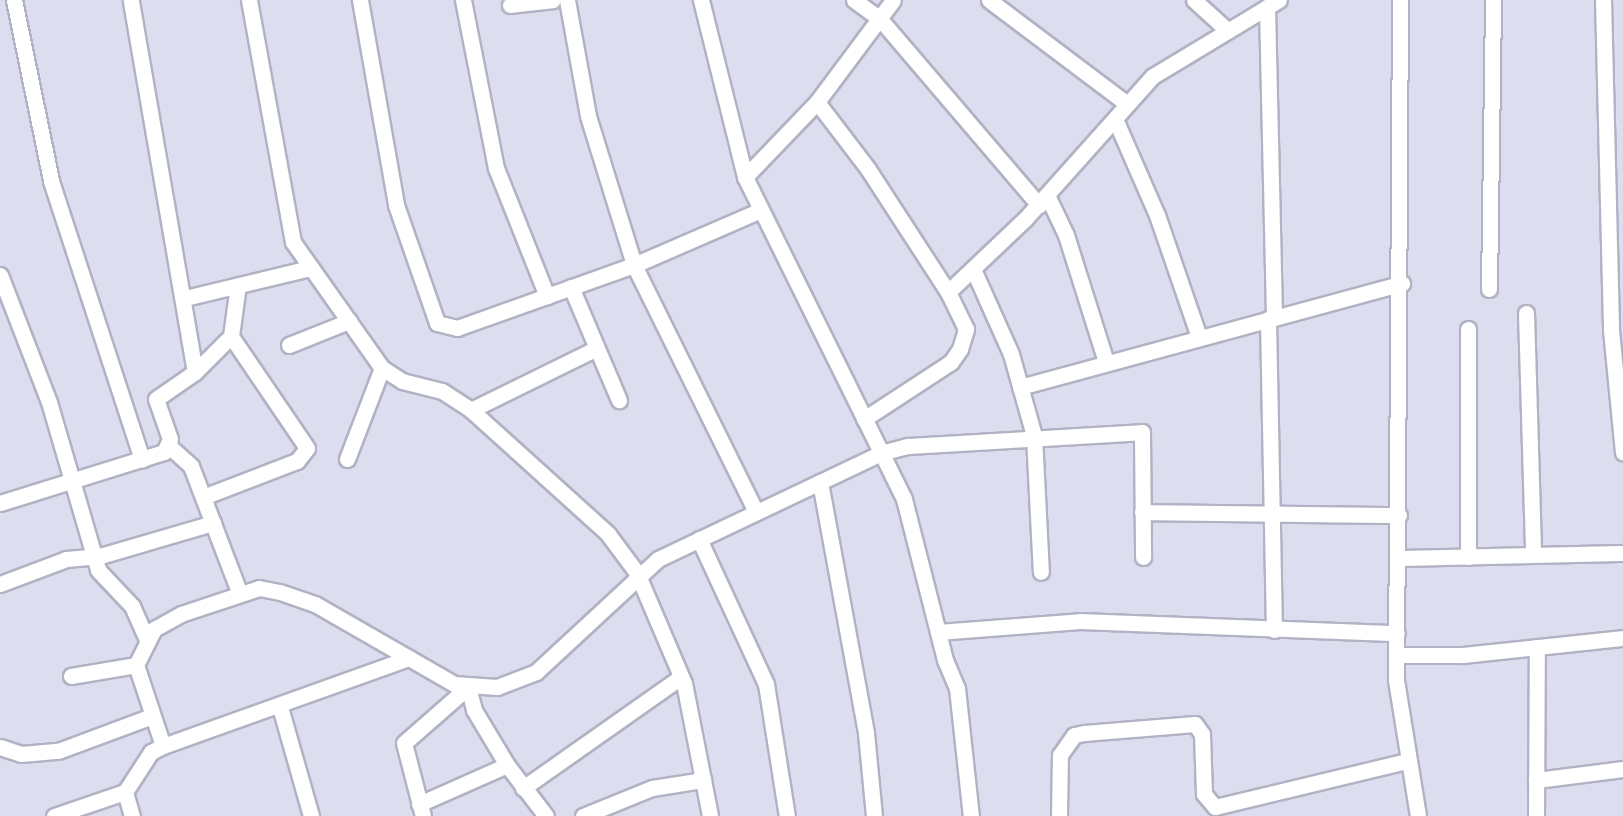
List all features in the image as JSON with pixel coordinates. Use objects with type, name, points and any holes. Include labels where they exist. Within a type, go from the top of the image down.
[{"type":"street","points":[[14,0],[51,181],[142,459]]},
{"type":"street","points":[[131,0],[185,298],[195,372]]},
{"type":"street","points":[[249,0],[293,242],[382,368],[402,381],[442,391],[471,410],[608,534],[637,573],[681,677],[710,816]]},
{"type":"street","points":[[360,0],[396,205],[437,323],[457,328],[634,265],[759,211]]},
{"type":"street","points":[[463,0],[496,168],[547,296]]},
{"type":"street","points":[[510,5],[553,0]]},
{"type":"street","points":[[567,0],[588,116],[634,265],[756,512]]},
{"type":"street","points":[[701,0],[745,177],[759,211],[908,510],[938,633],[957,688],[971,816]]},
{"type":"street","points":[[854,0],[880,19],[1043,200],[1066,235],[1106,363]]},
{"type":"street","points":[[745,177],[816,102],[893,0]]},
{"type":"street","points":[[989,0],[1127,104]]},
{"type":"street","points":[[1194,0],[1227,30]]},
{"type":"street","points":[[1400,0],[1402,284],[1397,655],[1406,761],[1418,816]]},
{"type":"street","points":[[1489,290],[1493,0]]},
{"type":"street","points":[[1603,0],[1623,452]]},
{"type":"street","points":[[948,292],[1043,200],[1153,76],[1273,3]]},
{"type":"street","points":[[1273,3],[1271,318],[1274,630]]},
{"type":"street","points":[[816,102],[868,169],[948,292],[966,329],[960,348],[951,362],[864,419]]},
{"type":"street","points":[[1115,119],[1135,159],[1199,337]]},
{"type":"street","points":[[185,298],[310,268]]},
{"type":"street","points":[[973,268],[1020,387],[1034,436],[1041,572]]},
{"type":"street","points":[[0,274],[74,480],[94,558],[102,578],[132,606],[147,639]]},
{"type":"street","points":[[1020,387],[1402,284]]},
{"type":"street","points":[[238,285],[231,336],[195,372],[156,399],[169,446],[191,466],[240,594]]},
{"type":"street","points":[[571,287],[619,400]]},
{"type":"street","points":[[1526,314],[1533,555]]},
{"type":"street","points":[[289,345],[349,321]]},
{"type":"street","points":[[1468,329],[1468,557]]},
{"type":"street","points":[[203,497],[297,461],[307,448],[231,336]]},
{"type":"street","points":[[471,410],[597,348]]},
{"type":"street","points":[[347,459],[382,368]]},
{"type":"street","points":[[163,746],[136,665],[147,639],[180,614],[260,588],[315,604],[409,658],[468,687],[497,687],[536,672],[637,573],[699,539],[881,453],[945,440],[1142,432],[1143,557]]},
{"type":"street","points":[[0,503],[142,459],[169,446]]},
{"type":"street","points":[[820,482],[866,733],[874,816]]},
{"type":"street","points":[[1142,512],[1399,515]]},
{"type":"street","points":[[0,584],[66,559],[94,558],[213,523]]},
{"type":"street","points":[[699,539],[766,684],[787,816]]},
{"type":"street","points":[[1398,558],[1623,553]]},
{"type":"street","points":[[938,633],[1080,621],[1397,633]]},
{"type":"street","points":[[1397,655],[1537,647],[1623,638]]},
{"type":"street","points":[[1536,816],[1537,647]]},
{"type":"street","points":[[54,816],[125,792],[151,752],[163,746],[280,707],[409,658]]},
{"type":"street","points":[[71,676],[136,665]]},
{"type":"street","points":[[523,788],[681,677]]},
{"type":"street","points":[[468,687],[474,710],[507,765],[546,816]]},
{"type":"street","points":[[468,687],[404,743],[421,810],[507,765]]},
{"type":"street","points":[[280,707],[311,816]]},
{"type":"street","points":[[0,747],[21,754],[58,751],[152,716]]},
{"type":"street","points":[[1059,816],[1060,755],[1074,735],[1084,733],[1195,724],[1202,734],[1204,794],[1215,807],[1406,761]]},
{"type":"street","points":[[1536,780],[1623,769]]},
{"type":"street","points":[[583,816],[652,789],[703,780]]},
{"type":"street","points":[[125,792],[132,816]]}]
